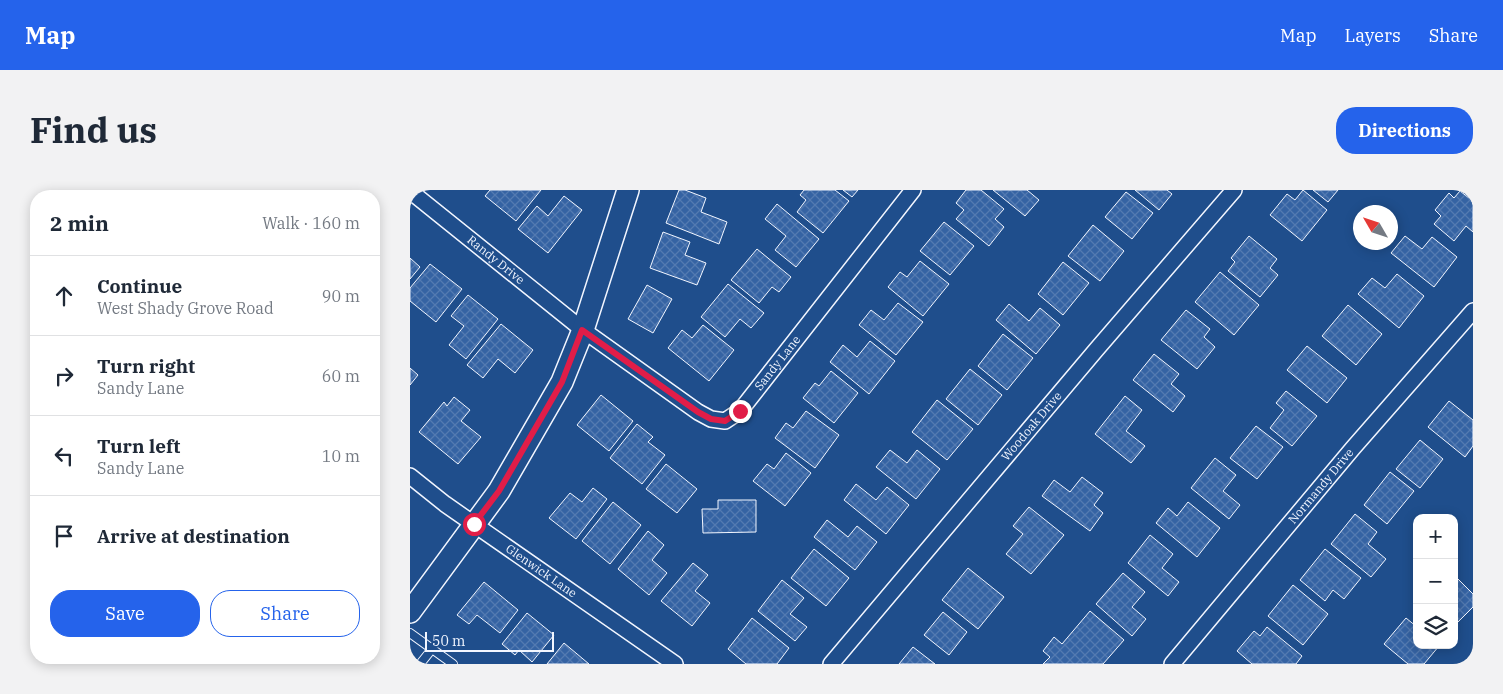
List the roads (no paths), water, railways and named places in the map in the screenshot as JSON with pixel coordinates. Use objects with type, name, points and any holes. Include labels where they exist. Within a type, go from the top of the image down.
[{"type":"main road","points":[[410,612],[499,491],[562,382],[582,330],[628,190]]},
{"type":"street","name":"Sandy Lane","points":[[582,330],[698,412],[711,419],[725,421],[740,411],[913,190]]},
{"type":"street","name":"Woodoak Drive","points":[[831,664],[1234,190]]},
{"type":"street","name":"Randy Drive","points":[[410,191],[582,330]]},
{"type":"street","name":"Normandy Drive","points":[[1172,664],[1353,448],[1473,311]]},
{"type":"street","name":"Glenwick Lane","points":[[410,476],[474,524],[675,664]]},
{"type":"lane","points":[[410,633],[453,664]]},
{"type":"lane","points":[[420,664],[432,649]]}]
